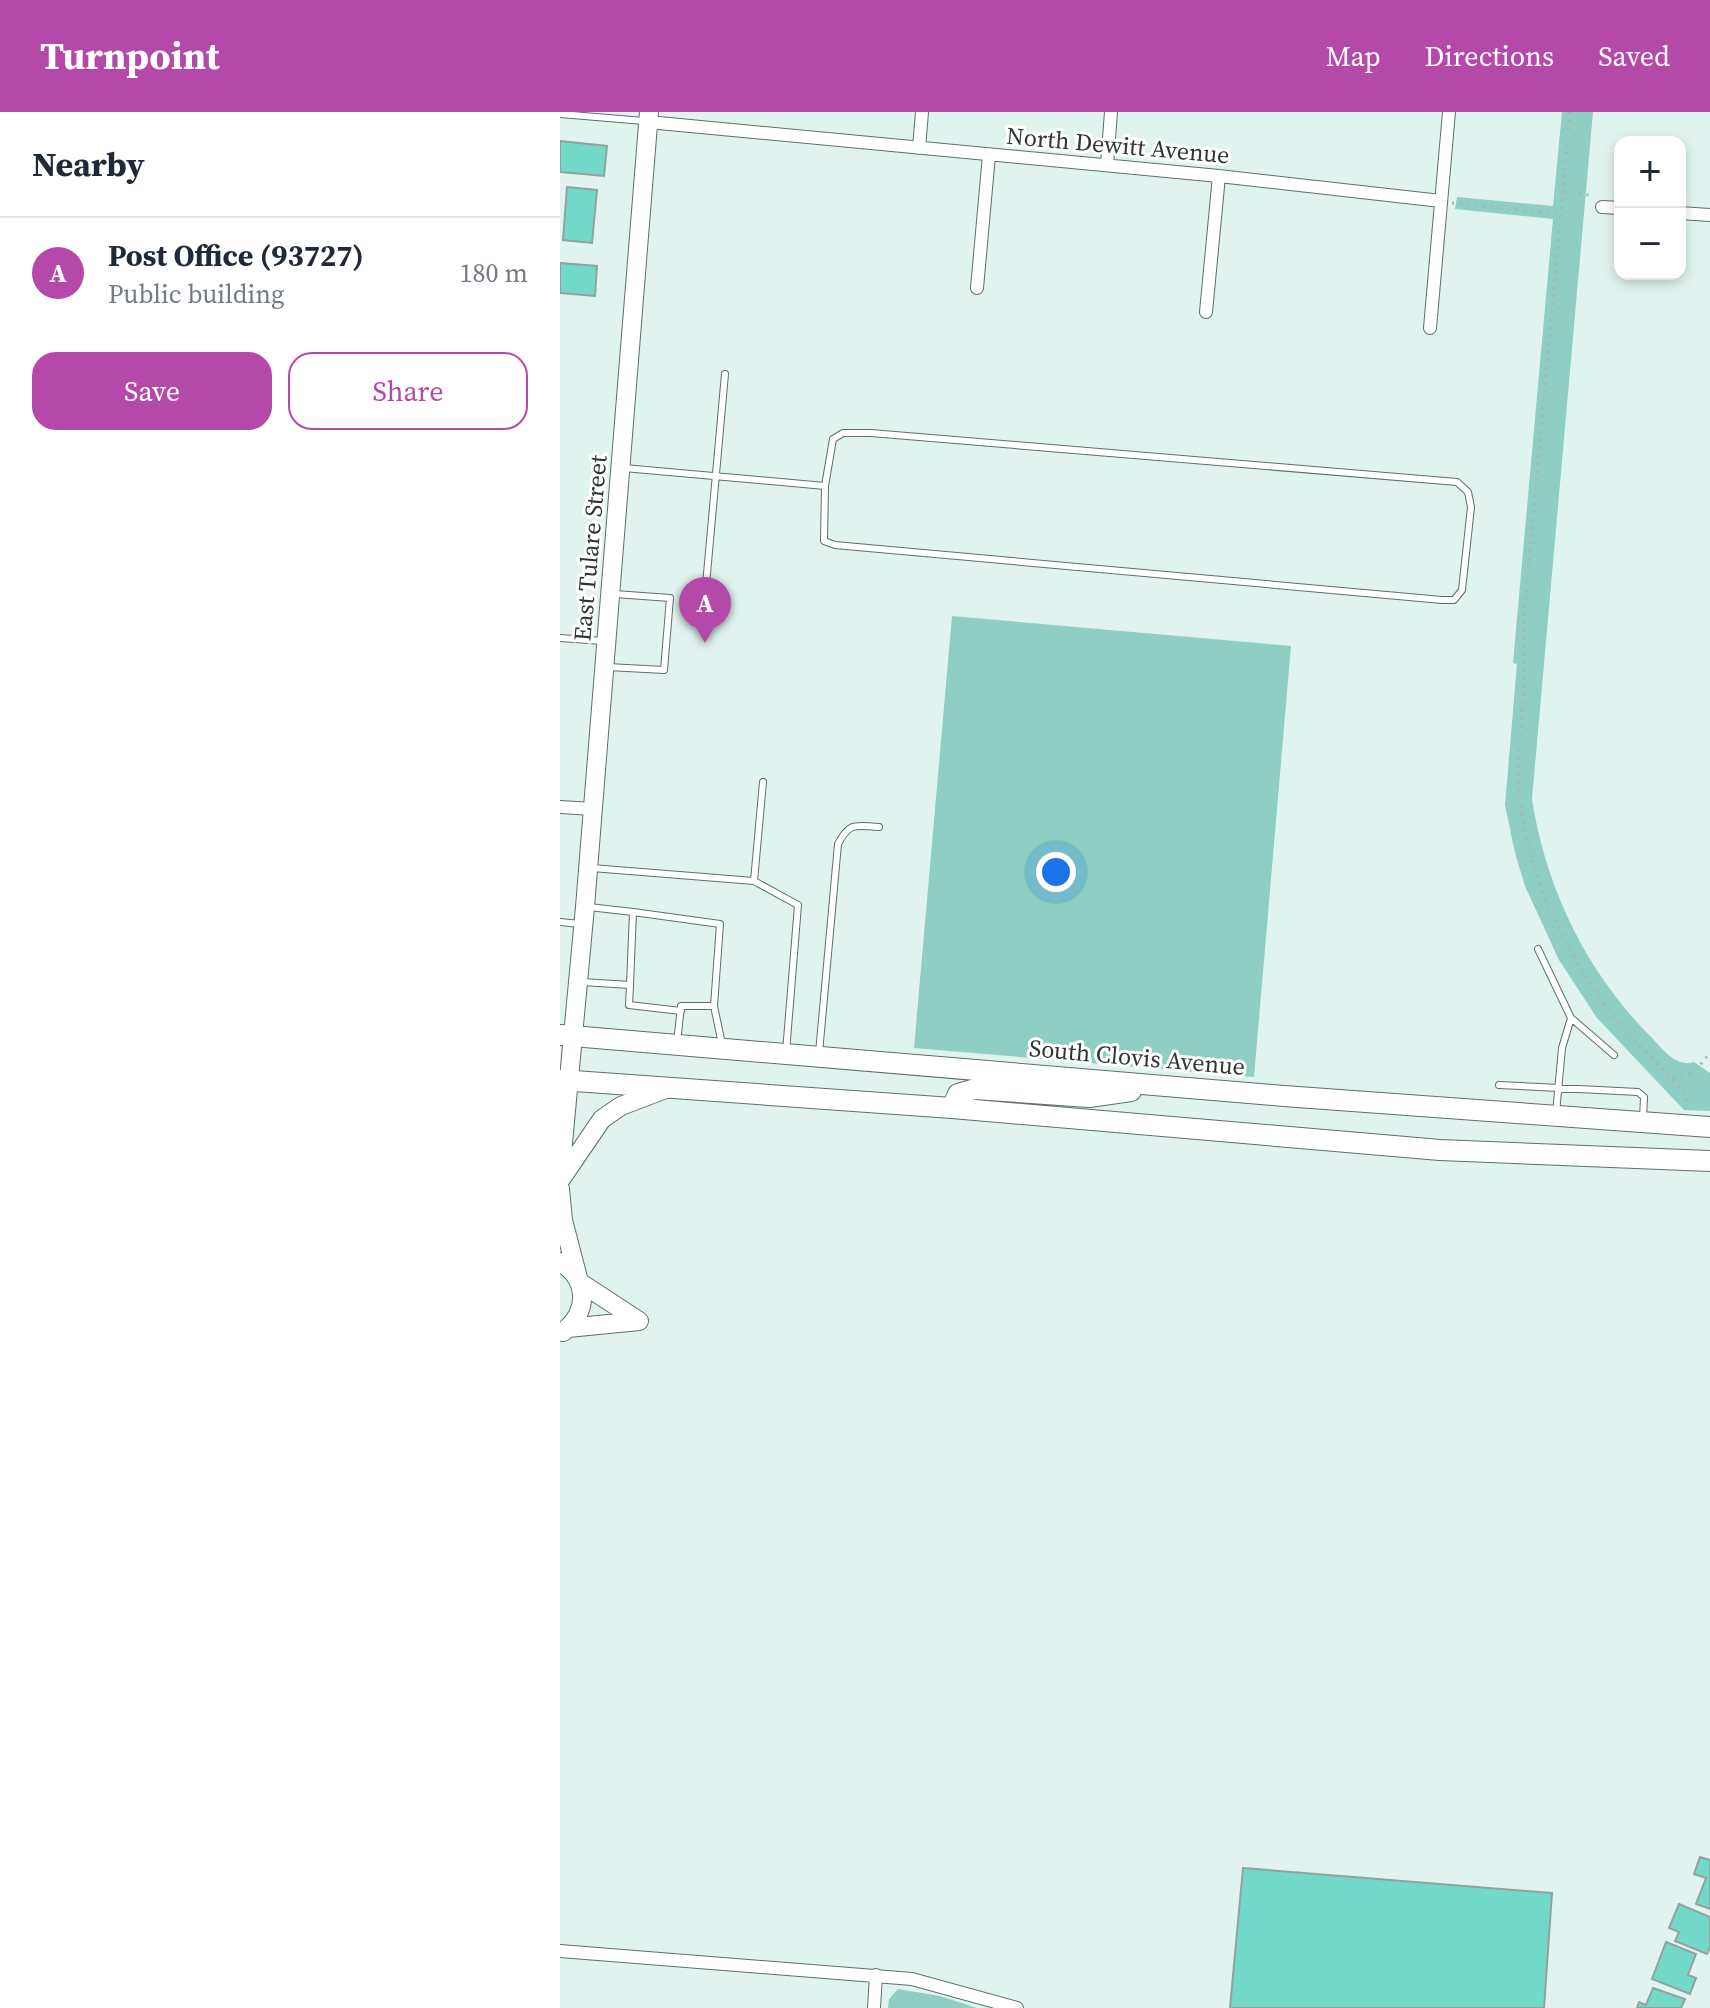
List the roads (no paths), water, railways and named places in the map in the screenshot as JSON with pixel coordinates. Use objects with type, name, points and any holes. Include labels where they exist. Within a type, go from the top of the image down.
[{"type":"main road","name":"East Tulare Street","points":[[560,1175],[567,1035],[578,982],[584,916],[649,117]]},
{"type":"main road","name":"South Clovis Avenue","points":[[567,1035],[1167,1086],[1710,1127]]},
{"type":"main road","points":[[565,1080],[952,1108],[1440,1150],[1710,1161]]},
{"type":"main road","points":[[952,1108],[958,1094],[975,1089],[1089,1097],[1167,1086]]},
{"type":"main road","points":[[560,1181],[602,1119],[621,1106],[668,1088]]},
{"type":"main road","points":[[560,1189],[563,1220],[580,1280],[583,1304],[579,1316],[562,1332]]},
{"type":"main road","points":[[560,1262],[580,1280],[639,1321],[562,1332]]},
{"type":"street","points":[[919,148],[922,112]]},
{"type":"street","points":[[1107,165],[1111,112]]},
{"type":"street","points":[[1430,328],[1449,112]]},
{"type":"street","name":"North Dewitt Avenue","points":[[649,117],[1441,201]]},
{"type":"street","points":[[977,288],[989,155]]},
{"type":"street","points":[[1206,312],[1219,176]]},
{"type":"street","points":[[1602,207],[1614,208]]},
{"type":"street","points":[[1686,213],[1710,215]]},
{"type":"street","points":[[560,807],[593,809]]},
{"type":"street","points":[[560,1951],[876,1975],[942,1986],[1017,2008]]},
{"type":"street","points":[[874,2008],[876,1975]]},
{"type":"lane","points":[[560,114],[649,117]]},
{"type":"lane","points":[[706,585],[725,374]]},
{"type":"lane","points":[[843,433],[871,433],[1457,482],[1468,492],[1471,507],[1462,590],[1454,600],[835,545],[824,541],[825,486],[833,439],[843,433]]},
{"type":"lane","points":[[621,467],[825,486]]},
{"type":"lane","points":[[604,667],[664,670],[670,598],[611,594]]},
{"type":"lane","points":[[560,638],[607,641]]},
{"type":"lane","points":[[754,881],[763,782]]},
{"type":"lane","points":[[818,1056],[838,844],[846,829],[853,826],[879,827]]},
{"type":"lane","points":[[588,868],[754,881],[798,905],[786,1053]]},
{"type":"lane","points":[[633,912],[629,1005],[681,1011]]},
{"type":"lane","points":[[560,922],[584,916],[633,912],[720,924],[714,1006],[722,1048]]},
{"type":"lane","points":[[1538,949],[1571,1018],[1614,1055]]},
{"type":"lane","points":[[578,982],[630,985]]},
{"type":"lane","points":[[677,1044],[681,1006],[714,1006]]},
{"type":"lane","points":[[1556,1116],[1562,1048],[1571,1018]]},
{"type":"lane","points":[[1499,1085],[1638,1092],[1644,1097],[1643,1122]]},
{"type":"place","name":"Post Office (93727)","points":[[705,643]]}]
